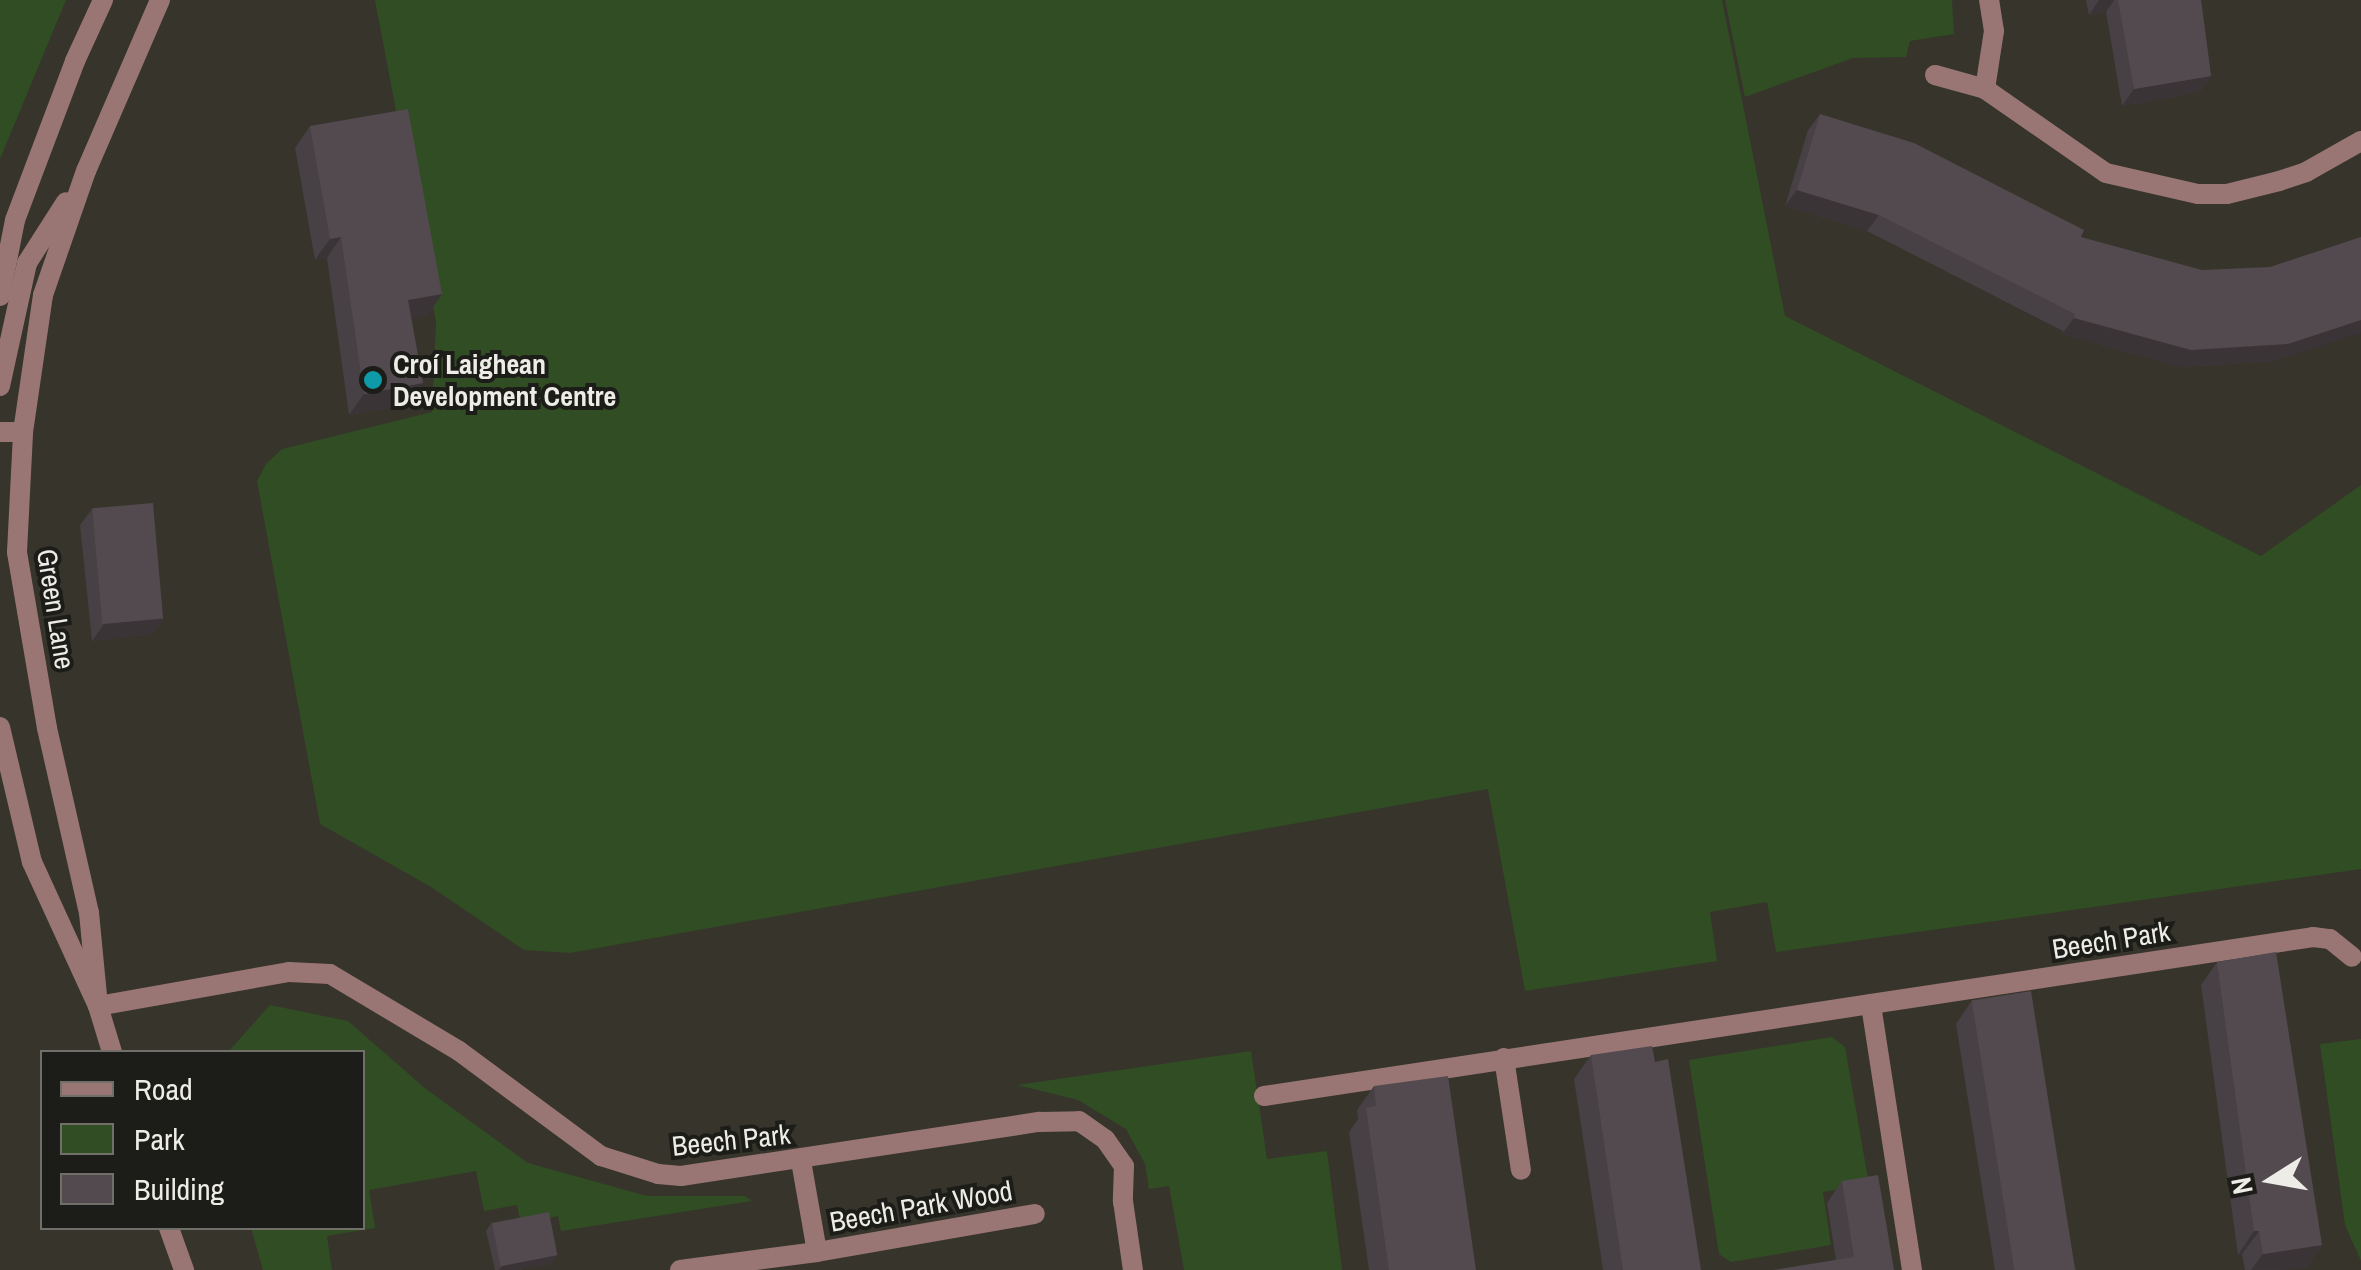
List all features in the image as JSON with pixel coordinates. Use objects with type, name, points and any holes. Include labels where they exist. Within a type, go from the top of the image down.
[{"type":"street","points":[[0,296],[15,220],[75,61],[103,0]]},
{"type":"street","name":"Green Lane","points":[[98,1006],[89,913],[47,728],[17,552],[23,432],[43,295],[86,170],[160,0]]},
{"type":"street","points":[[1985,89],[1994,31],[1989,0]]},
{"type":"street","points":[[1935,75],[1985,89],[2106,173],[2198,194],[2227,194],[2279,182],[2306,172],[2361,141]]},
{"type":"street","points":[[0,386],[27,263],[86,170]]},
{"type":"street","points":[[0,432],[23,432]]},
{"type":"street","name":"Green Lane","points":[[0,727],[32,862],[98,1006],[111,1050]]},
{"type":"street","name":"Beech Park","points":[[1264,1096],[2313,937],[2330,938],[2352,957]]},
{"type":"street","name":"Beech Park","points":[[98,1006],[289,972],[330,974],[459,1051],[601,1156],[658,1174],[681,1176],[1040,1122],[1079,1121],[1106,1139],[1124,1166],[1122,1201],[1133,1270]]},
{"type":"street","points":[[1871,1004],[1912,1270]]},
{"type":"street","points":[[1504,1058],[1522,1170]]},
{"type":"street","name":"Beech Park Wood","points":[[801,1160],[816,1252]]},
{"type":"street","name":"Beech Park Wood","points":[[680,1270],[816,1252],[1035,1214]]},
{"type":"street","points":[[170,1230],[184,1270]]},
{"type":"green space","points":[[0,0],[66,0],[0,159]]},
{"type":"green space","points":[[375,0],[1722,0],[1785,316],[2261,556],[2361,485],[2361,869],[1776,952],[1767,902],[1710,912],[1717,961],[1525,991],[1488,789],[570,953],[524,950],[431,887],[320,824],[257,481],[266,464],[282,449],[432,412],[436,322]]},
{"type":"green space","points":[[1725,0],[1952,0],[1954,34],[1910,41],[1906,57],[1853,58],[1745,97]]},
{"type":"green space","points":[[270,1005],[348,1021],[426,1089],[528,1163],[647,1196],[745,1196],[752,1201],[561,1231],[558,1216],[521,1224],[517,1205],[484,1211],[476,1171],[369,1190],[375,1228],[365,1230],[365,1050],[230,1050]]},
{"type":"green space","points":[[1832,1037],[1845,1047],[1869,1184],[1823,1192],[1831,1245],[1731,1262],[1719,1254],[1689,1060]]},
{"type":"green space","points":[[2361,1039],[2361,1261],[2345,1225],[2320,1044]]},
{"type":"green space","points":[[1251,1051],[1267,1159],[1327,1151],[1342,1270],[1184,1270],[1169,1186],[1149,1189],[1145,1164],[1126,1129],[1078,1100],[1017,1085]]},
{"type":"green space","points":[[252,1230],[363,1230],[327,1236],[332,1270],[263,1270]]},
{"type":"building","points":[[2118,0],[2201,0],[2211,76],[2134,89]]},
{"type":"building","points":[[408,109],[442,294],[408,300],[423,383],[364,394],[341,237],[330,239],[310,126]]},
{"type":"building","points":[[1820,114],[1914,143],[2084,230],[2081,237],[2202,270],[2270,267],[2361,237],[2361,320],[2288,344],[2191,350],[2074,318],[2075,314],[1879,215],[1797,190]]},
{"type":"building","points":[[153,503],[163,619],[102,624],[92,508]]},
{"type":"building","points":[[2276,952],[2322,1245],[2263,1254],[2259,1231],[2254,1231],[2217,962]]},
{"type":"building","points":[[2031,991],[2075,1270],[2014,1270],[1972,1000]]},
{"type":"building","points":[[1652,1046],[1655,1062],[1668,1059],[1701,1270],[1623,1270],[1591,1055]]},
{"type":"building","points":[[1448,1076],[1476,1270],[1389,1270],[1366,1108],[1376,1106],[1374,1086]]},
{"type":"building","points":[[1878,1175],[1894,1270],[1773,1270],[1854,1257],[1842,1181]]},
{"type":"building","points":[[549,1212],[557,1255],[500,1266],[492,1223]]},
{"type":"place","name":"Croí Laighean Development Centre","points":[[373,380]]}]
